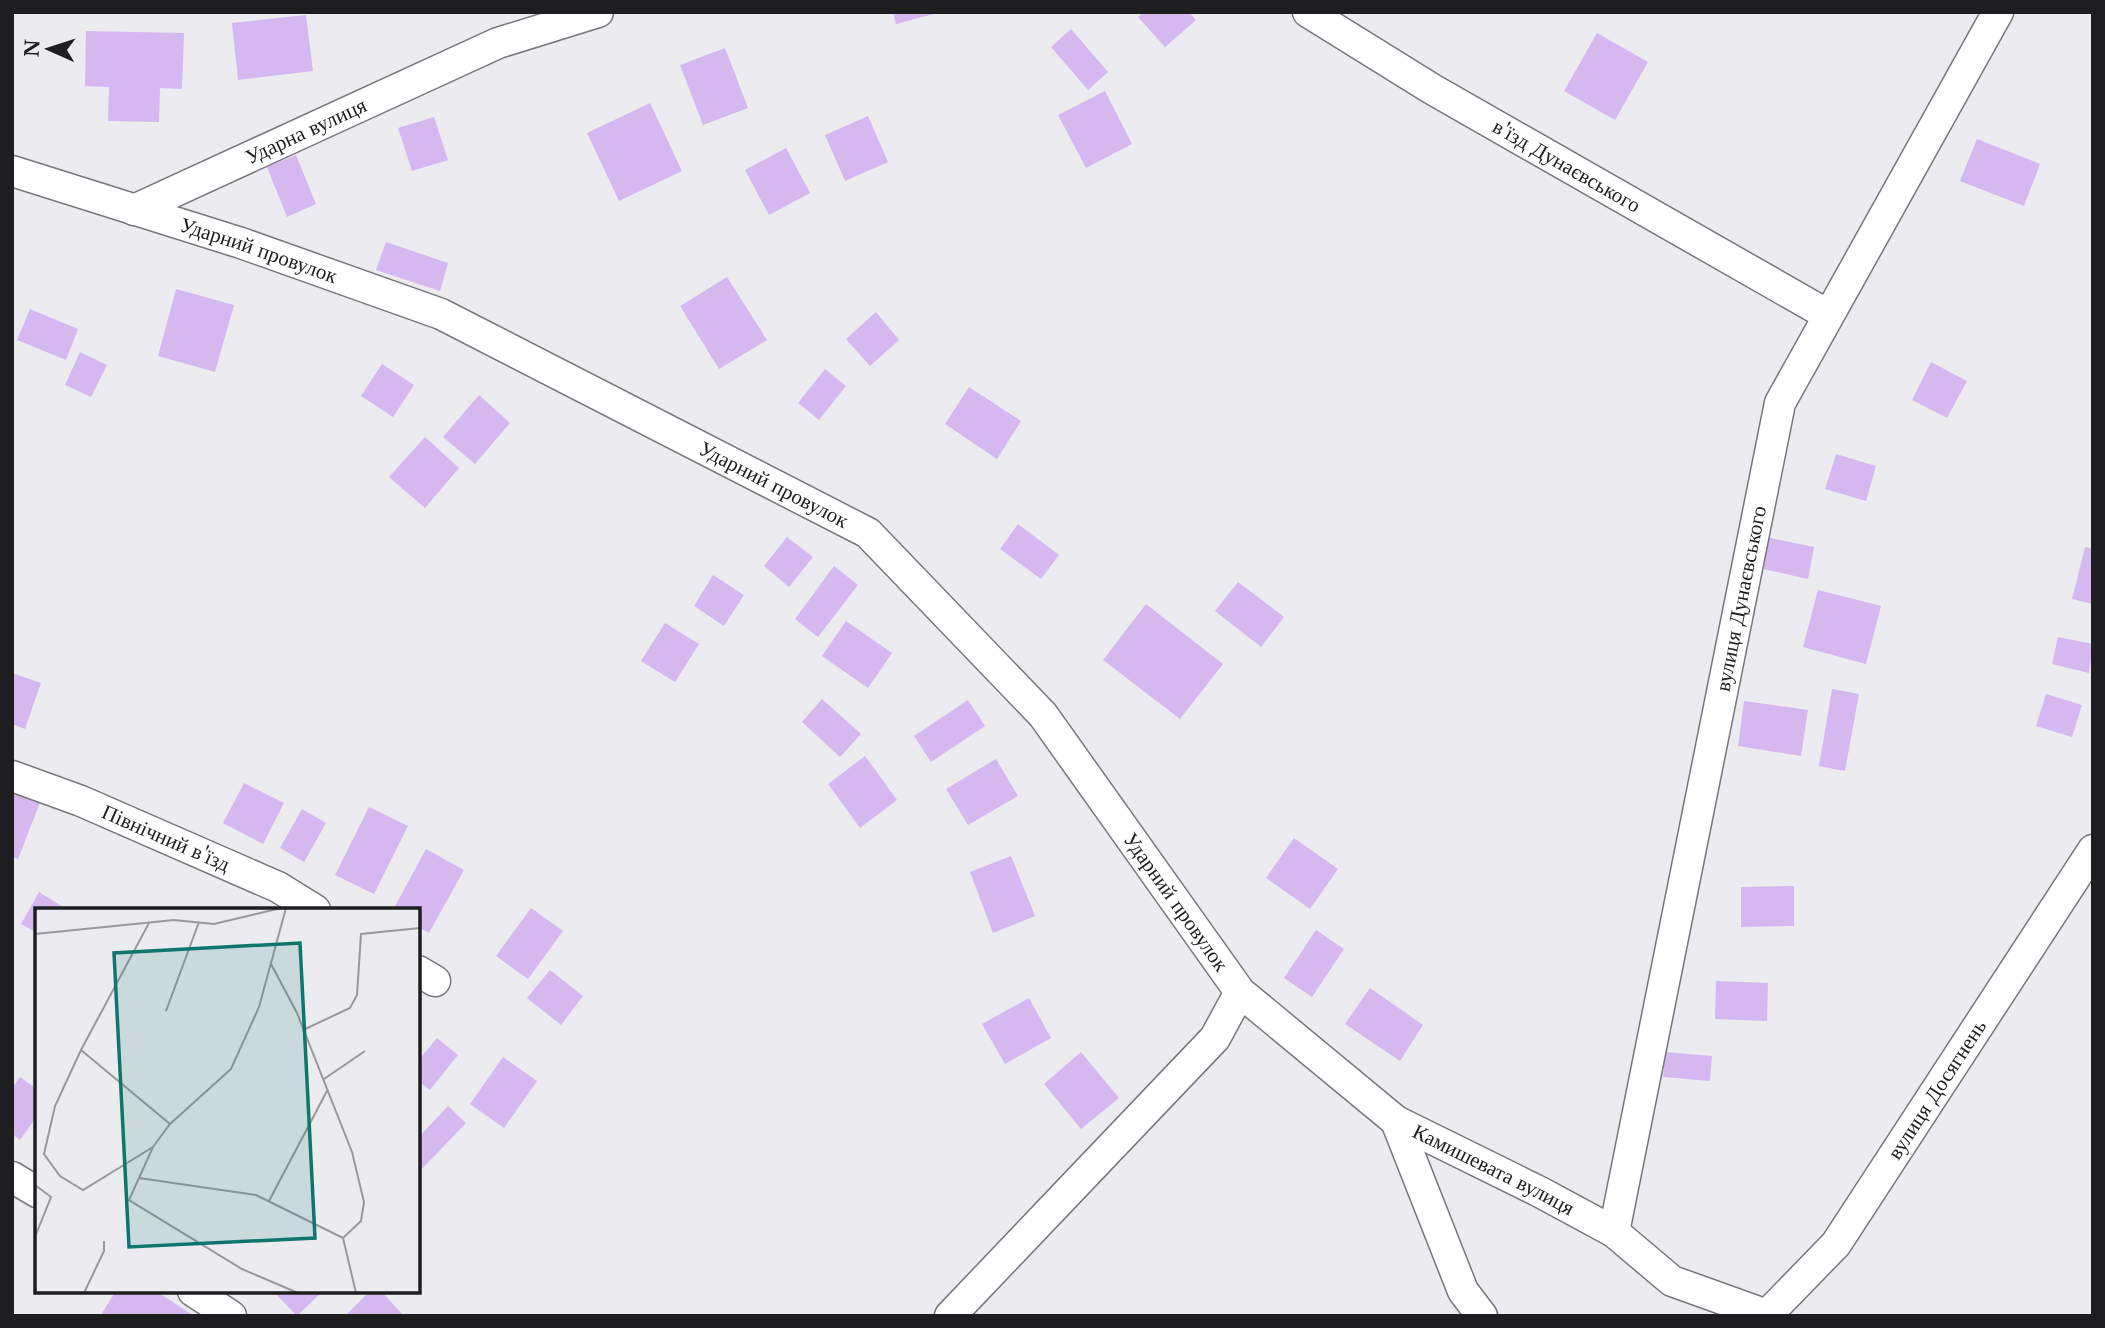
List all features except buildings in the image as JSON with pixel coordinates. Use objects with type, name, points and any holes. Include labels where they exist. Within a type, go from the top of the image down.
[{"type":"street","name":"Ударна вулиця","points":[[134,210],[498,43],[598,12]]},
{"type":"street","name":"в'їзд Дунаєвського","points":[[1308,12],[1432,89],[1828,314]]},
{"type":"street","name":"вулиця Дунаєвського","points":[[1614,1232],[1780,403],[1998,12]]},
{"type":"street","points":[[12,171],[134,210]]},
{"type":"street","name":"Ударний провулок","points":[[134,210],[241,243],[441,314],[868,533],[1043,715],[1240,992]]},
{"type":"street","name":"Північний в'їзд","points":[[12,776],[131,822],[278,887],[313,908]]},
{"type":"street","name":"вулиця Досягнень","points":[[1767,1315],[1836,1244],[2093,850]]},
{"type":"street","points":[[950,1316],[1214,1038],[1240,992]]},
{"type":"street","name":"Камишевата вулиця","points":[[1240,992],[1396,1121],[1614,1232],[1672,1281],[1767,1315]]},
{"type":"street","points":[[1396,1121],[1463,1291],[1482,1316]]},
{"type":"street","points":[[12,1177],[35,1191]]},
{"type":"street","points":[[196,1293],[231,1316]]}]
